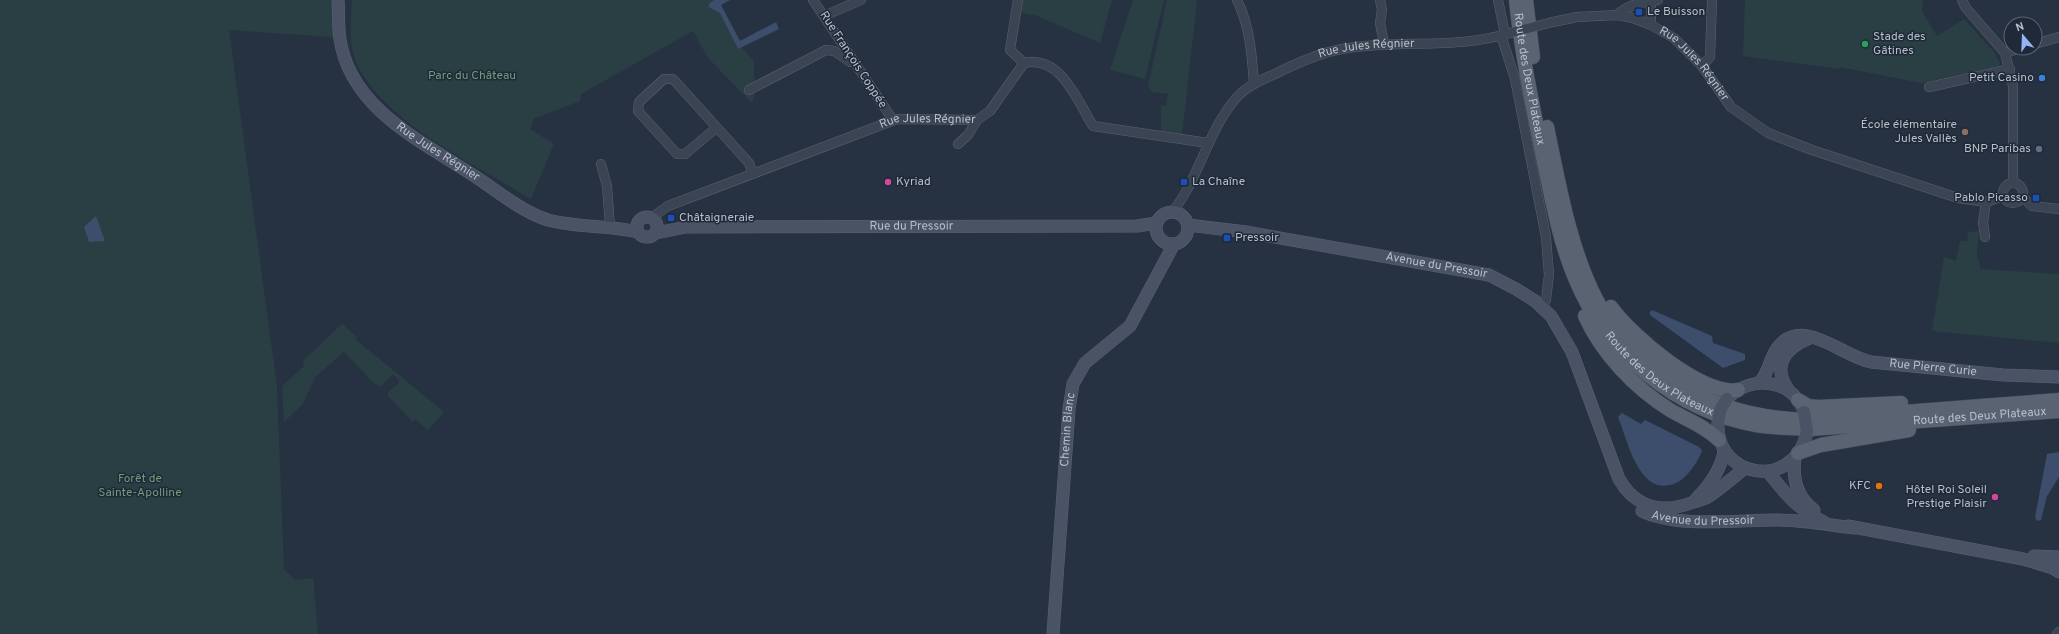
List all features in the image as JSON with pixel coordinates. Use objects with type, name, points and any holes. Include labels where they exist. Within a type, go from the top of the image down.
[{"type":"main road","name":"Route des Deux Plateaux","points":[[1516,0],[1528,83],[1558,223],[1575,279],[1601,325],[1620,348],[1643,371],[1675,394],[1703,409],[1755,424],[1810,429],[2059,411]]},
{"type":"main road","name":"Route des Deux Plateaux","points":[[1526,0],[1534,66],[1550,142],[1573,241],[1585,275],[1597,300],[1626,340],[1643,358],[1664,375],[1687,389],[1734,409],[1752,414],[1788,418],[1834,418],[2059,400]]},
{"type":"main road","points":[[1550,142],[1559,158],[1581,244],[1591,272],[1610,305],[1630,328],[1666,359],[1708,386],[1728,391],[1733,394]]},
{"type":"main road","points":[[1558,223],[1557,238],[1571,284],[1586,319],[1599,342],[1630,379],[1649,395],[1670,410],[1712,433],[1722,445]]},
{"type":"main road","points":[[1797,401],[1808,406],[1818,407],[2059,395]]},
{"type":"main road","points":[[1796,456],[1821,445],[1901,431],[1972,422],[2059,415]]},
{"type":"street","name":"Rue Jules Régnier","points":[[338,0],[340,40],[347,63],[357,82],[372,103],[396,125],[522,207],[547,219],[574,226],[611,226]]},
{"type":"street","name":"Rue François Coppée","points":[[813,0],[893,120]]},
{"type":"street","points":[[824,16],[861,0]]},
{"type":"street","points":[[1018,0],[1010,50],[1024,63],[1042,62],[1053,67],[1064,77],[1092,126],[1208,143]]},
{"type":"street","points":[[1237,0],[1244,13],[1251,49],[1254,84]]},
{"type":"street","points":[[1380,0],[1382,10],[1380,23],[1384,44]]},
{"type":"street","points":[[1498,0],[1546,237],[1549,269],[1548,285],[1537,304]]},
{"type":"street","points":[[1617,15],[1625,8],[1638,3],[1654,0],[1651,25]]},
{"type":"street","points":[[1702,66],[1710,57],[1712,0]]},
{"type":"street","points":[[1962,0],[1966,8],[2003,52]]},
{"type":"street","name":"Rue Jules Régnier","points":[[1177,213],[1181,201],[1208,143],[1231,104],[1239,94],[1254,84],[1317,56],[1341,49],[1384,44],[1447,44],[1505,34],[1577,17],[1617,15],[1633,18],[1651,25],[1674,38],[1702,66],[1731,107],[1768,133],[1812,150],[1958,198],[1986,202],[2004,196]]},
{"type":"street","points":[[2043,42],[2059,37]]},
{"type":"street","points":[[749,90],[826,50],[834,51],[857,68]]},
{"type":"street","points":[[2005,56],[2010,69],[2013,86],[2014,183]]},
{"type":"street","name":"Rue Jules Régnier","points":[[654,224],[668,206],[893,120],[977,120],[990,111],[1024,63]]},
{"type":"street","points":[[1929,87],[2010,69]]},
{"type":"street","points":[[716,128],[685,154],[677,154],[638,111],[639,102],[664,79],[673,80],[749,163],[754,174]]},
{"type":"street","points":[[958,144],[968,136],[977,120]]},
{"type":"street","points":[[601,164],[607,186],[611,226],[638,227],[644,218],[654,224]]},
{"type":"street","points":[[2014,183],[2006,187],[2004,196],[2007,201],[2013,203],[2020,201],[2023,197]]},
{"type":"street","points":[[2014,183],[2022,187],[2023,197],[2032,206],[2059,209]]},
{"type":"street","points":[[1985,237],[1983,222],[1986,202]]},
{"type":"street","points":[[1163,236],[1163,215],[1177,213],[1188,230]]},
{"type":"street","name":"Rue du Pressoir","points":[[638,227],[642,236],[648,238],[654,224],[686,227],[1138,226],[1163,236]]},
{"type":"street","name":"Avenue du Pressoir","points":[[1163,236],[1179,242],[1188,230],[1206,227],[1489,275],[1537,304],[1551,316],[1572,352],[1615,472],[1628,492],[1644,504],[1656,508],[1670,509],[1707,498],[1745,468]]},
{"type":"street","name":"Chemin Blanc","points":[[1053,634],[1068,417],[1072,384],[1085,363],[1130,326],[1166,258],[1163,236]]},
{"type":"street","name":"Rue Pierre Curie","points":[[1760,382],[1766,375],[1774,353],[1782,342],[1801,334],[1813,337],[1855,358],[1871,362],[2002,375],[2059,377]]},
{"type":"street","points":[[1722,445],[1732,460],[1752,471],[1768,472],[1782,467],[1796,456],[1803,446],[1807,431],[1797,401],[1783,382],[1781,367],[1785,354],[1797,343],[1813,337]]},
{"type":"street","points":[[1692,503],[1705,489],[1722,466],[1722,445],[1718,422],[1721,408],[1733,394],[1746,385],[1760,382],[1776,384],[1797,401]]},
{"type":"street","name":"Avenue du Pressoir","points":[[1593,413],[1594,431],[1615,488],[1626,501],[1651,515],[1720,522],[1777,520],[1855,528]]},
{"type":"street","points":[[1796,456],[1793,470],[1799,493],[1812,509],[1822,515],[1839,520],[2038,557],[2059,557]]},
{"type":"street","points":[[1768,472],[1796,505],[1807,514],[1824,522],[2023,559],[2053,568],[2059,572]]},
{"type":"green space","name":"Forêt de Sainte-Apolline","points":[[0,0],[342,0],[344,38],[229,30],[277,387],[284,569],[295,580],[313,578],[318,634],[0,634]]},
{"type":"green space","name":"Parc du Château","points":[[352,0],[718,0],[739,44],[754,61],[755,93],[752,103],[708,58],[693,31],[581,94],[580,101],[534,119],[530,129],[554,144],[531,199],[434,141],[410,124],[388,105],[370,85],[357,64],[352,49]]},
{"type":"green space","points":[[1023,0],[1112,0],[1100,43],[1037,16],[1020,12]]},
{"type":"green space","points":[[1133,0],[1164,0],[1145,79],[1110,70]]},
{"type":"green space","points":[[1167,0],[1197,0],[1182,135],[1161,132],[1161,106],[1166,106],[1168,94],[1152,92],[1148,86]]},
{"type":"green space","name":"Stade des Gâtines","points":[[1745,0],[1923,0],[1922,11],[1937,36],[1964,19],[1994,52],[2000,63],[1999,66],[1921,83],[1840,67],[1840,69],[1743,56]]},
{"type":"green space","points":[[1979,231],[1977,255],[1981,269],[2059,274],[2059,343],[1932,331],[1944,257],[1956,261],[1960,241],[1967,241],[1968,232]]},
{"type":"green space","points":[[342,324],[357,337],[355,339],[444,412],[428,430],[415,419],[413,422],[388,396],[388,392],[399,383],[399,380],[393,374],[381,386],[376,385],[344,352],[315,377],[303,404],[284,422],[283,385],[304,366],[303,361]]},
{"type":"water","points":[[714,0],[730,0],[721,5],[740,41],[776,22],[779,29],[738,49],[720,13],[709,7],[709,4]]},
{"type":"water","points":[[96,216],[105,241],[89,242],[84,227]]},
{"type":"water","points":[[1652,310],[1712,336],[1713,343],[1745,354],[1745,360],[1723,368],[1650,315]]},
{"type":"water","points":[[1622,413],[1641,424],[1645,420],[1699,447],[1702,450],[1688,474],[1676,483],[1663,486],[1653,483],[1644,475],[1631,453],[1618,417]]},
{"type":"water","points":[[2059,452],[2059,477],[2047,496],[2041,520],[2037,521],[2035,517],[2047,454]]},
{"type":"place","name":"Le Buisson","points":[[1639,12]]},
{"type":"place","name":"Stade des Gâtines","points":[[1865,44]]},
{"type":"place","name":"Petit Casino","points":[[2042,78]]},
{"type":"place","name":"École élémentaire Jules Vallès","points":[[1965,132]]},
{"type":"place","name":"BNP Paribas","points":[[2039,149]]},
{"type":"place","name":"Kyriad","points":[[888,182]]},
{"type":"place","name":"La Chaîne","points":[[1184,182]]},
{"type":"place","name":"Pablo Picasso","points":[[2036,198]]},
{"type":"place","name":"Châtaigneraie","points":[[671,218]]},
{"type":"place","name":"Pressoir","points":[[1227,238]]},
{"type":"place","name":"KFC","points":[[1879,486]]},
{"type":"place","name":"Hôtel Roi Soleil Prestige Plaisir","points":[[1995,497]]}]
